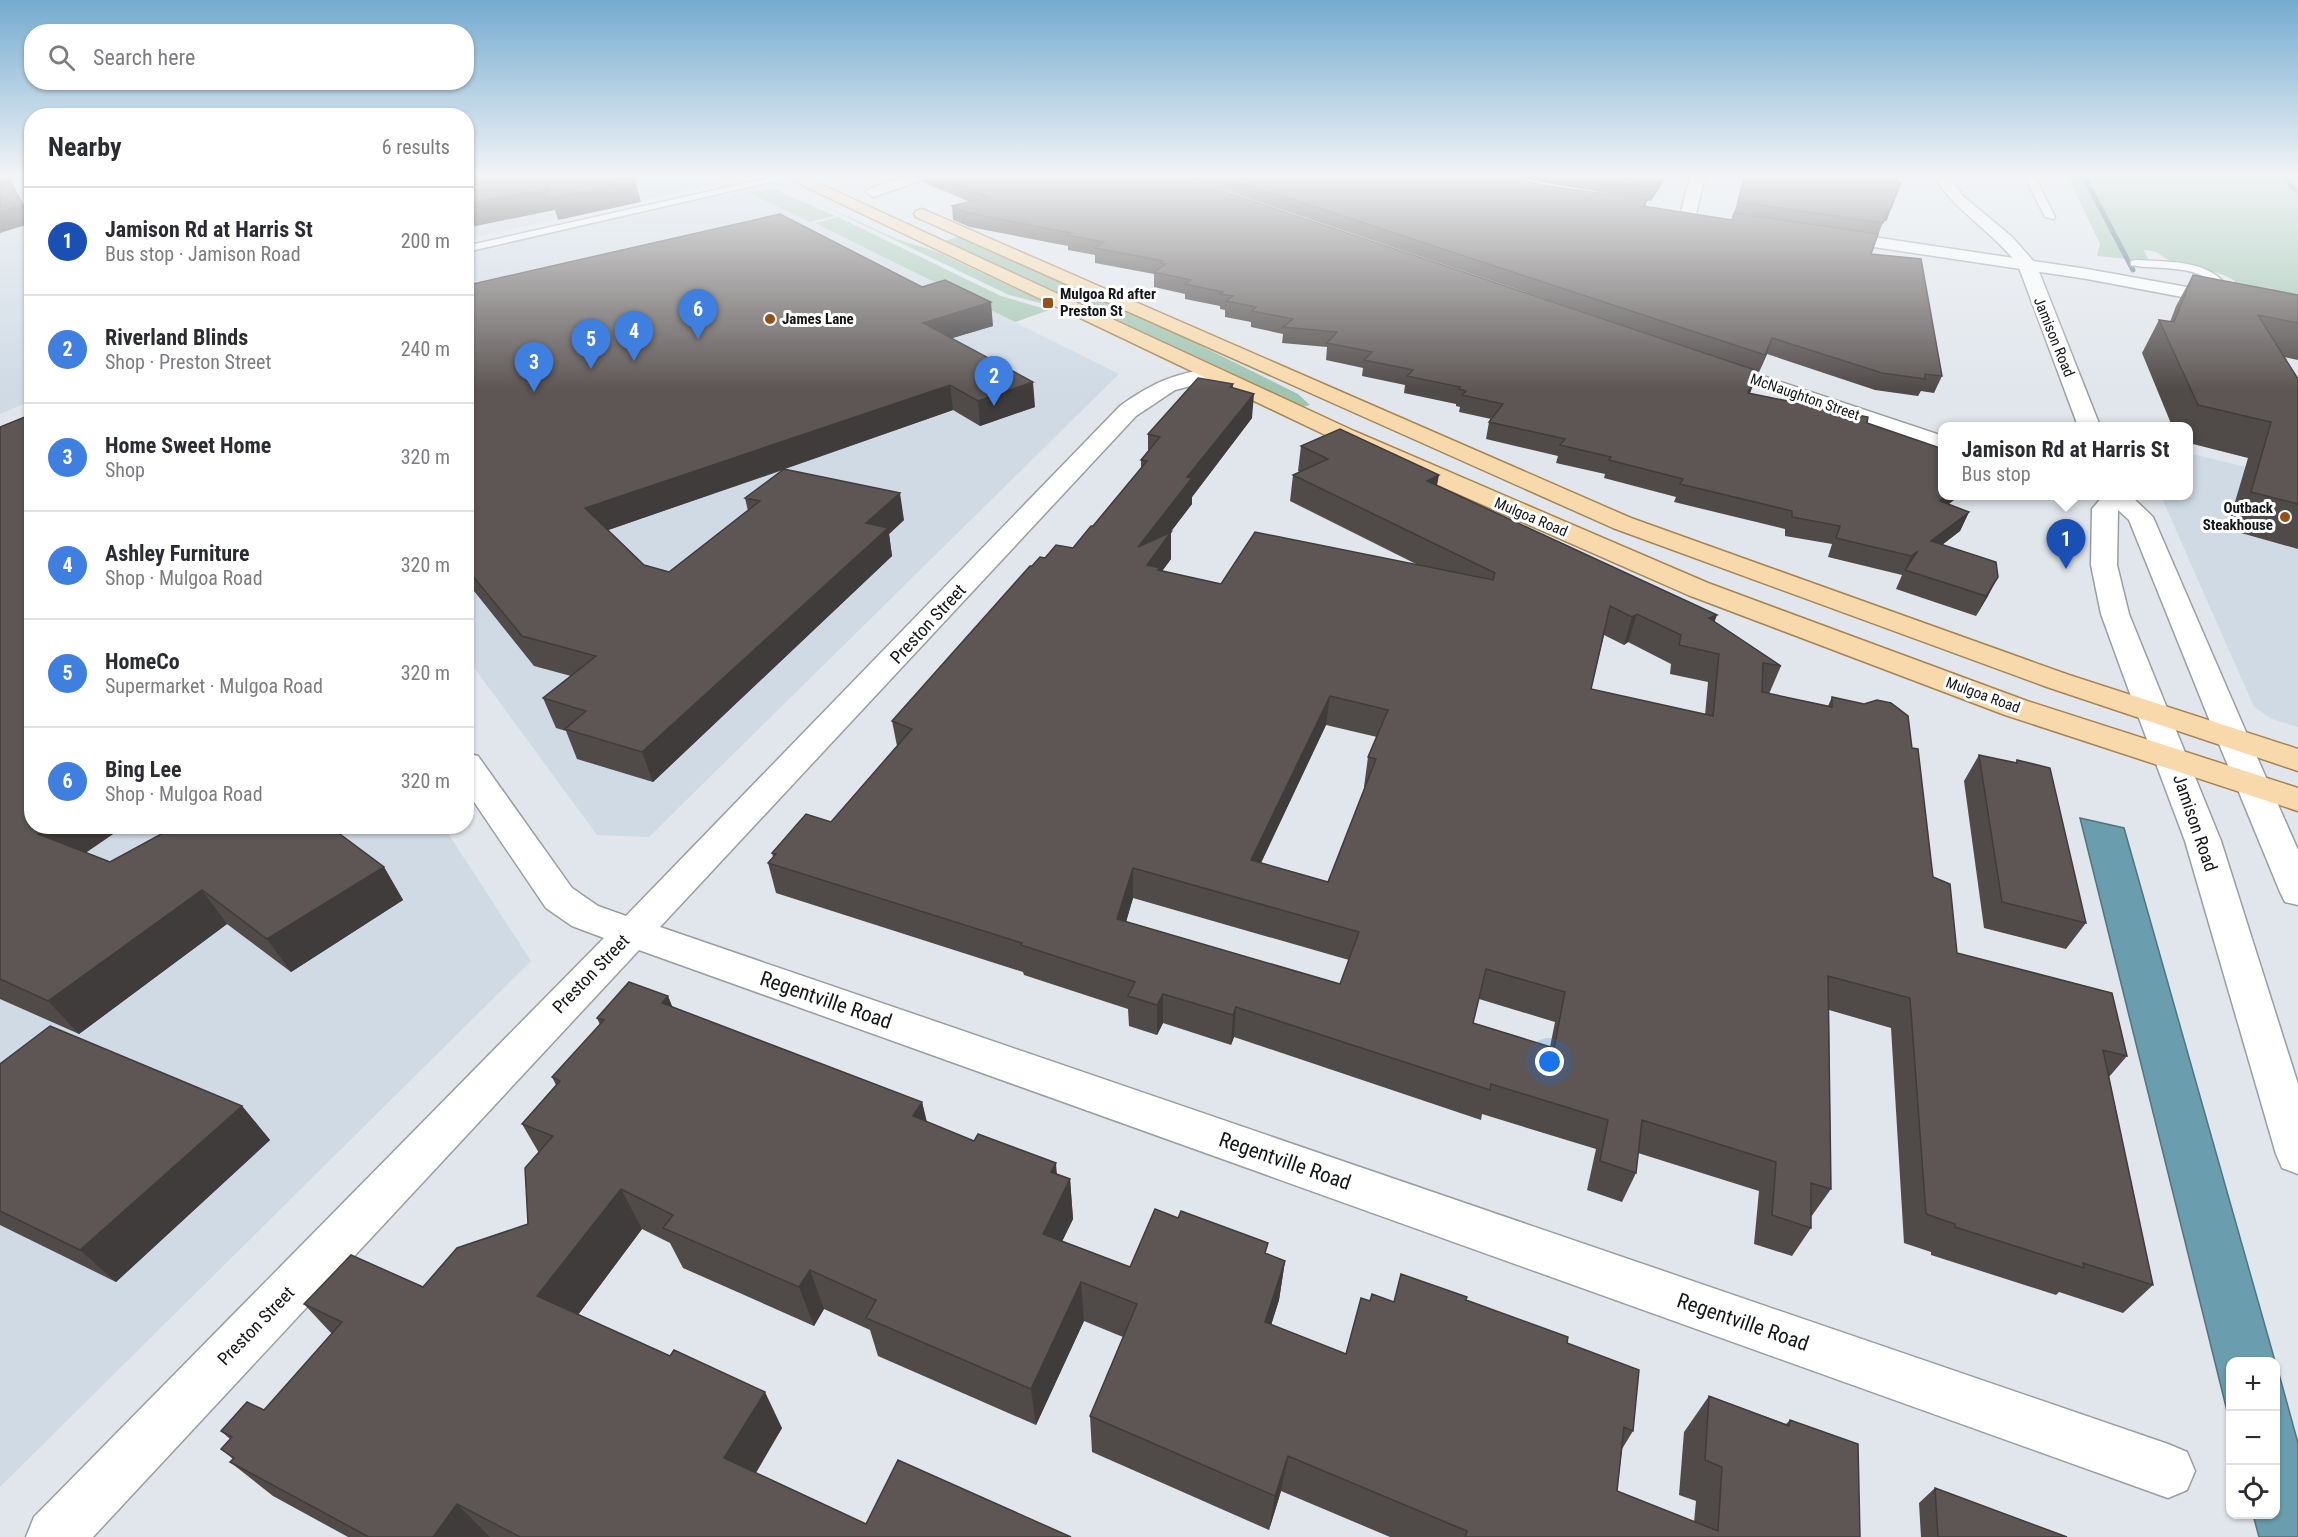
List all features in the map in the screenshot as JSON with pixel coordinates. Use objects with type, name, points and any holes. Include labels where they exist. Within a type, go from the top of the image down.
[{"type":"main road","name":"Mulgoa Road","points":[[943,247],[1346,436],[1698,589],[2016,708],[2298,800]]},
{"type":"main road","name":"Mulgoa Road","points":[[998,247],[1622,523],[2153,713],[2298,760]]},
{"type":"street","points":[[1906,247],[2026,264],[2298,313]]},
{"type":"street","name":"Jamison Road","points":[[2014,247],[2026,264],[2087,422]]},
{"type":"street","name":"Preston Street","points":[[54,1537],[631,932],[875,680],[1128,411],[1167,352]]},
{"type":"street","name":"McNaughton Street","points":[[1695,359],[1938,442]]},
{"type":"street","name":"Preston Street","points":[[1128,411],[1170,382],[1187,377],[1214,374]]},
{"type":"street","name":"Jamison Road","points":[[2112,500],[2105,509],[2104,565],[2115,614],[2203,841],[2298,1154]]},
{"type":"street","name":"Jamison Road","points":[[2121,500],[2139,518],[2298,892]]},
{"type":"street","name":"Regentville Road","points":[[474,776],[559,898],[585,915],[2168,1471]]},
{"type":"lane","points":[[2135,263],[2205,272],[2218,280],[2220,285],[2215,298]]},
{"type":"shaded area","points":[[0,247],[24,247],[24,404],[0,414]]},
{"type":"shaded area","points":[[486,247],[863,247],[1119,374],[649,837],[597,835],[474,668],[474,249]]},
{"type":"shaded area","points":[[0,448],[24,732],[24,834],[449,834],[531,961],[0,1487]]},
{"type":"shaded area","points":[[2193,454],[2298,480],[2298,727],[2272,719],[2254,707],[2163,500],[2193,500]]},
{"type":"green space","points":[[863,247],[899,247],[1001,296],[1049,310],[1015,322]]},
{"type":"green space","points":[[908,247],[921,247],[935,251],[1055,307],[1009,295]]},
{"type":"green space","points":[[957,247],[984,247],[1173,332],[1298,394],[1310,405],[1303,407]]},
{"type":"green space","points":[[2099,247],[2298,247],[2298,305],[2232,292],[2235,281],[2227,276],[2178,264],[2153,251],[2144,250],[2149,261],[2097,256]]},
{"type":"water","points":[[2080,818],[2124,828],[2274,1357],[2226,1357],[2226,1407]]},
{"type":"water","points":[[2280,1378],[2298,1443],[2298,1537],[2259,1537],[2254,1519],[2280,1519]]},
{"type":"building","points":[[636,247],[844,247],[922,287],[945,280],[991,302],[923,323],[1033,382],[978,401],[950,385],[585,508],[644,565],[669,572],[760,501],[745,498],[784,469],[900,493],[866,523],[888,528],[642,752],[565,729],[586,711],[543,698],[596,656],[522,636],[474,578],[474,284]]},
{"type":"building","points":[[1388,247],[1758,371],[1748,393],[1868,417],[1867,423],[1938,447],[1938,500],[1969,512],[1931,541],[1996,562],[1998,577],[1986,596],[1905,570],[1918,551],[1911,556],[1836,538],[1840,526],[1792,517],[1792,511],[1680,484],[1683,479],[1609,460],[1611,457],[1560,445],[1565,439],[1489,422],[1503,404],[1462,395],[1466,391],[1459,389],[1460,387],[1407,376],[1413,370],[1364,360],[1372,352],[1327,343],[1337,332],[1283,327],[1293,319],[1252,311],[1256,307],[1226,301],[1233,296],[1220,294],[1223,292],[1185,284],[1191,280],[1154,272],[1166,264],[1160,263],[1163,261],[1095,248]]},
{"type":"building","points":[[1436,247],[1874,247],[1871,254],[1921,259],[1942,376],[1925,374],[1925,379],[1882,373],[1772,338],[1765,355]]},
{"type":"building","points":[[2193,275],[2298,295],[2298,323],[2258,315],[2298,379],[2298,504],[2251,492],[2271,422],[2198,405],[2159,320],[2174,322]]},
{"type":"building","points":[[1198,378],[1233,384],[1230,387],[1254,394],[1187,477],[1192,478],[1138,547],[1171,532],[1147,565],[1160,568],[1158,570],[1221,584],[1255,532],[1493,580],[1495,573],[1293,475],[1328,459],[1301,446],[1340,429],[1439,475],[1427,481],[1717,615],[1709,618],[1781,666],[1763,663],[1762,692],[1832,707],[1832,697],[1864,704],[1877,700],[1891,703],[1908,716],[1912,748],[1918,749],[1933,877],[1950,884],[1957,953],[2112,993],[2127,1056],[2103,1050],[2153,1285],[2083,1263],[2084,1268],[1955,1227],[1955,1224],[1926,1214],[1910,998],[1828,976],[1831,1189],[1811,1183],[1811,1228],[1772,1215],[1776,1162],[1642,1120],[1636,1173],[1600,1161],[1608,1120],[1491,1084],[1490,1090],[1236,1007],[1233,1015],[1163,994],[1157,1005],[1128,996],[1135,982],[1021,945],[1022,943],[768,863],[776,854],[772,853],[806,814],[831,822],[912,729],[892,721],[1030,566],[1040,557],[1045,558],[1056,545],[1073,548],[1093,526],[1147,461],[1141,460],[1160,437],[1148,434]],"holes":[[[1610,606],[1632,617],[1637,614],[1681,635],[1679,645],[1719,654],[1713,716],[1591,689]],[[1330,696],[1388,710],[1368,757],[1376,759],[1328,882],[1251,860]],[[1133,868],[1359,932],[1340,984],[1117,919]],[[1486,969],[1565,992],[1554,1048],[1473,1023]]]},
{"type":"building","points":[[24,417],[24,834],[38,834],[110,862],[161,834],[340,834],[384,867],[267,939],[202,890],[48,1001],[0,979],[0,427]]},
{"type":"building","points":[[1979,755],[2017,763],[2017,760],[2050,768],[2086,923],[2002,902]]},
{"type":"building","points":[[629,982],[668,996],[662,1003],[922,1102],[913,1116],[974,1141],[978,1134],[1056,1163],[1051,1172],[1070,1179],[1043,1234],[1130,1267],[1155,1209],[1178,1218],[1181,1211],[1268,1243],[1265,1253],[1285,1261],[1265,1322],[1346,1354],[1361,1298],[1370,1301],[1372,1294],[1394,1302],[1401,1274],[1568,1337],[1567,1343],[1639,1370],[1633,1431],[1624,1427],[1617,1491],[1718,1531],[1722,1467],[1705,1460],[1709,1396],[1789,1426],[1790,1420],[1858,1444],[1860,1537],[1465,1537],[1467,1531],[1288,1456],[1275,1496],[1090,1416],[1137,1304],[1081,1282],[1031,1389],[866,1318],[876,1300],[810,1270],[799,1287],[663,1228],[673,1215],[621,1189],[537,1296],[670,1356],[674,1350],[765,1392],[724,1458],[866,1524],[898,1460],[1071,1537],[520,1537],[457,1504],[433,1537],[369,1537],[230,1462],[234,1458],[221,1449],[232,1437],[221,1431],[247,1402],[264,1410],[342,1322],[304,1304],[351,1255],[423,1287],[457,1248],[528,1224],[525,1168],[553,1136],[522,1124],[560,1081],[552,1077],[604,1020],[597,1018]]},
{"type":"building","points":[[50,1026],[242,1106],[80,1250],[0,1211],[0,1064]]},
{"type":"building","points":[[1935,1488],[2067,1537],[1938,1537]]},
{"type":"waterway","points":[[2121,247],[2133,270]]},
{"type":"place","name":"Mulgoa Rd after Preston St","points":[[1048,303]]},
{"type":"place","name":"James Lane","points":[[770,319]]},
{"type":"place","name":"Bing Lee","points":[[698,339]]},
{"type":"place","name":"Ashley Furniture","points":[[634,361]]},
{"type":"place","name":"HomeCo","points":[[591,369]]},
{"type":"place","name":"Home Sweet Home","points":[[534,392]]},
{"type":"place","name":"Riverland Blinds","points":[[994,406]]},
{"type":"place","name":"Outback Steakhouse","points":[[2285,517]]},
{"type":"place","name":"Jamison Rd at Harris St","points":[[2066,569]]}]
